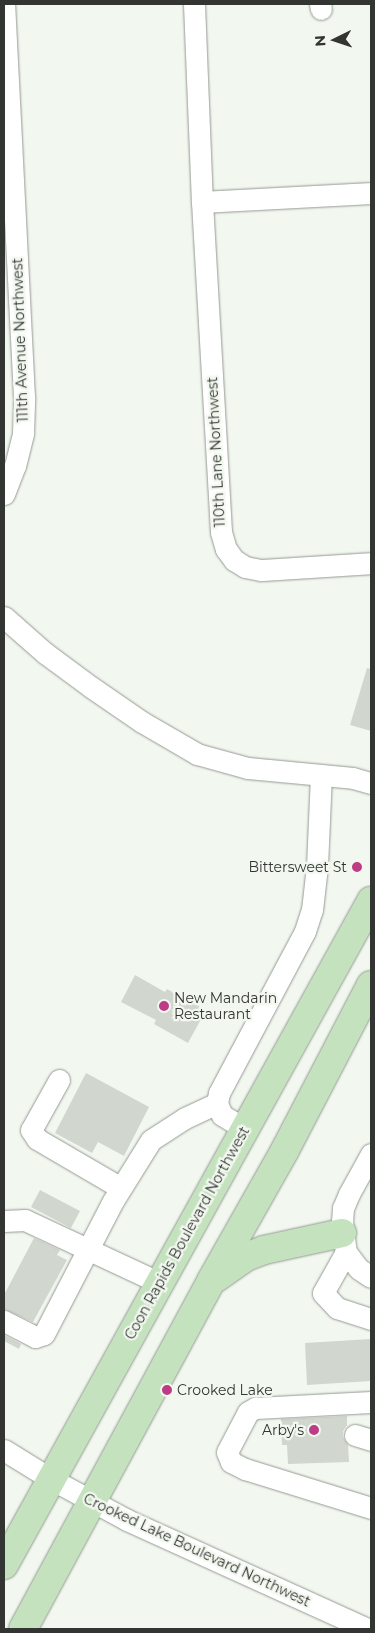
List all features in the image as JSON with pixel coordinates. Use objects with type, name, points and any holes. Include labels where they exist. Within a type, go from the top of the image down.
[{"type":"main road","name":"Coon Rapids Boulevard Northwest","points":[[4,1566],[371,901]]},
{"type":"main road","points":[[23,1629],[93,1503],[211,1281],[285,1150],[371,985]]},
{"type":"main road","points":[[211,1281],[246,1257],[264,1250],[344,1242]]},
{"type":"street","name":"111th Avenue Northwest","points":[[4,4],[7,113],[24,406],[23,433],[15,466],[4,494]]},
{"type":"street","name":"110th Lane Northwest","points":[[194,4],[202,202],[221,532],[226,549],[234,560],[245,567],[261,570],[371,563]]},
{"type":"street","points":[[202,202],[371,193]]},
{"type":"street","points":[[4,617],[44,653],[91,687],[142,722],[197,754],[248,768],[321,775],[369,777]]},
{"type":"street","points":[[245,1129],[222,1115],[217,1104],[219,1093],[292,957],[312,910],[317,866],[321,775]]},
{"type":"street","points":[[59,1080],[31,1130],[37,1139],[121,1188]]},
{"type":"street","points":[[4,1321],[35,1337],[44,1334],[121,1188],[151,1140],[184,1118],[217,1104]]},
{"type":"street","points":[[371,1154],[343,1208],[344,1242],[323,1293],[336,1308],[371,1319]]},
{"type":"street","points":[[4,1221],[25,1220],[160,1283]]},
{"type":"street","points":[[344,1242],[358,1270],[371,1277]]},
{"type":"street","points":[[371,1402],[255,1408],[248,1412],[227,1452],[231,1462],[245,1469],[371,1508]]},
{"type":"street","name":"Crooked Lake Boulevard Northwest","points":[[4,1450],[93,1503],[367,1629]]},
{"type":"building","points":[[367,668],[371,669],[371,731],[350,725]]},
{"type":"building","name":"New Mandarin Restaurant","points":[[135,975],[165,992],[167,989],[206,1010],[188,1043],[154,1024],[156,1020],[121,1002]]},
{"type":"building","points":[[86,1073],[149,1107],[124,1156],[98,1142],[92,1153],[55,1133]]},
{"type":"building","points":[[40,1190],[80,1211],[71,1228],[31,1207]]},
{"type":"building","points":[[34,1238],[60,1250],[57,1255],[67,1260],[33,1322],[4,1309],[4,1295]]},
{"type":"building","points":[[4,1335],[21,1344],[19,1349],[4,1341]]},
{"type":"building","points":[[371,1339],[371,1381],[307,1385],[305,1343]]},
{"type":"building","name":"Arby's","points":[[347,1416],[347,1425],[343,1431],[343,1437],[348,1445],[349,1462],[288,1464],[287,1445],[282,1445],[281,1419]]},
{"type":"place","name":"Bittersweet St","points":[[357,867]]},
{"type":"place","name":"New Mandarin Restaurant","points":[[164,1006]]},
{"type":"place","name":"Crooked Lake","points":[[167,1390]]},
{"type":"place","name":"Arby's","points":[[314,1430]]}]
